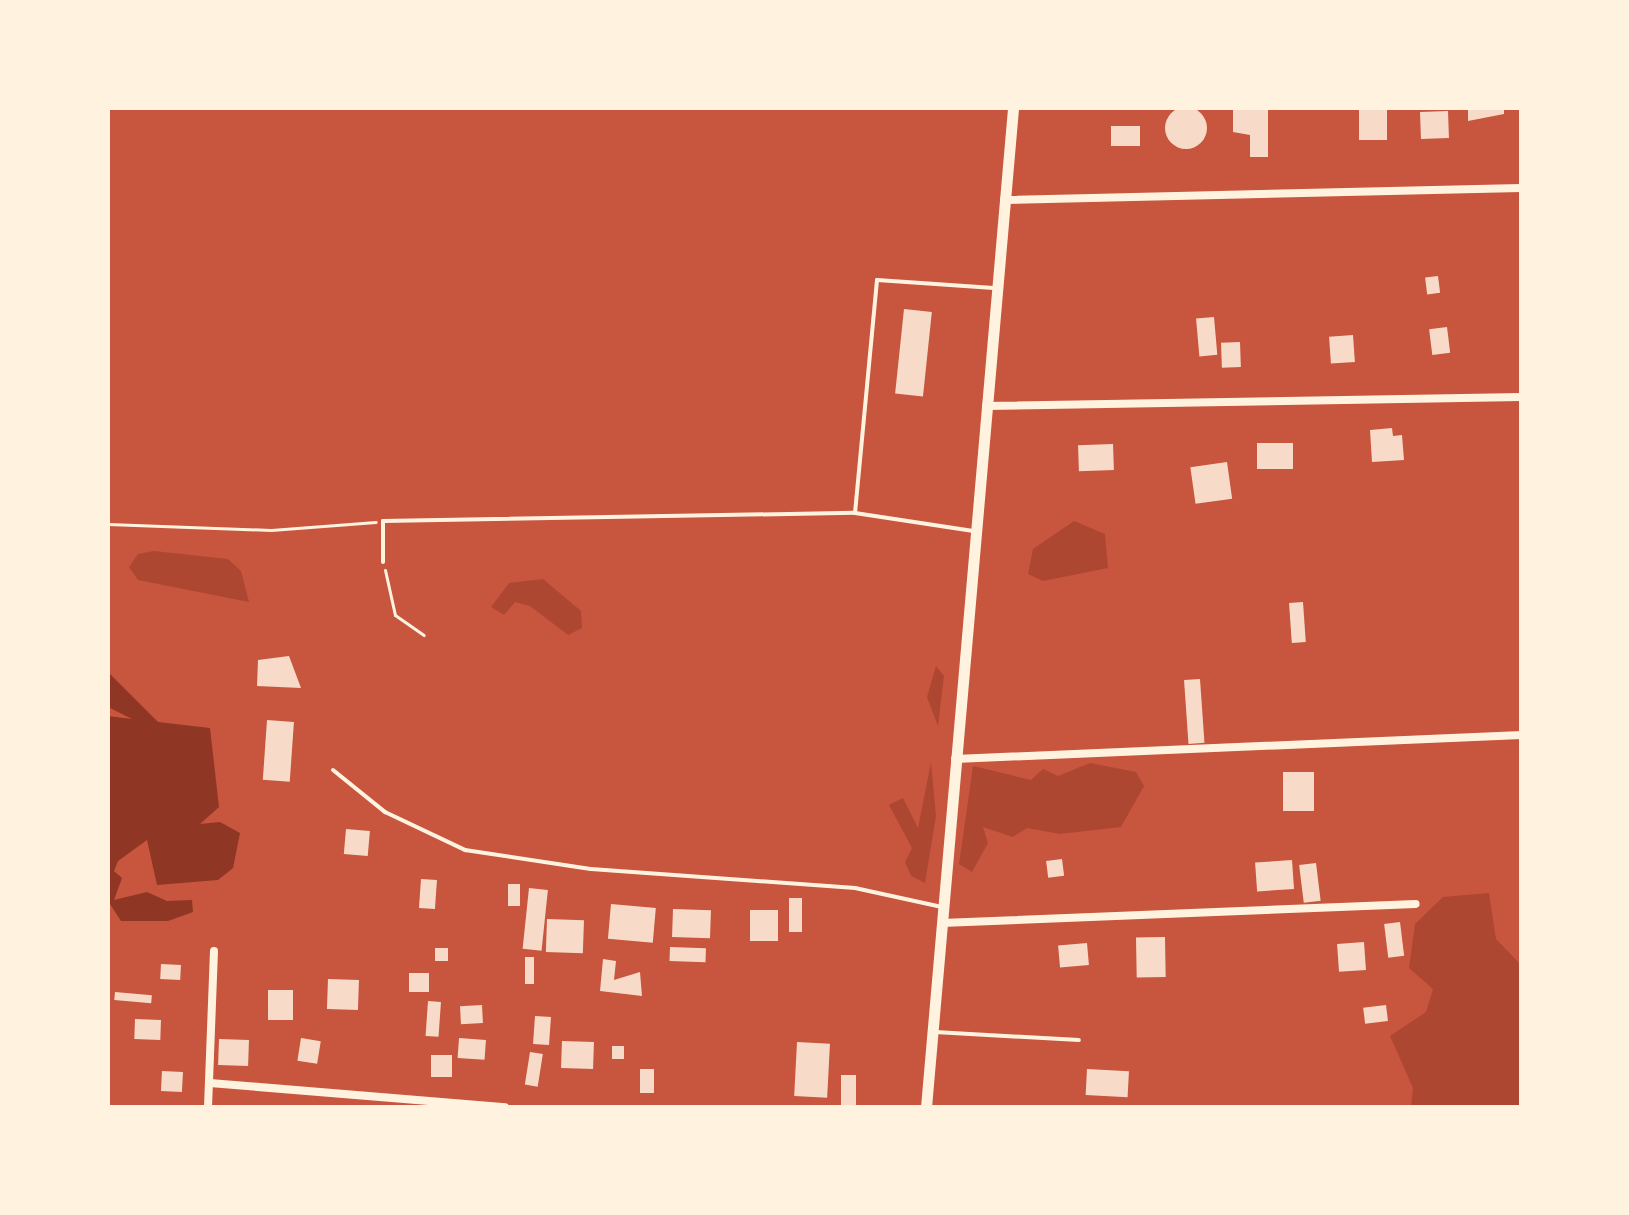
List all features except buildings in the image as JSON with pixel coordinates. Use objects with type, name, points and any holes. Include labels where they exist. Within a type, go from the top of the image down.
[{"type":"street","points":[[926,1107],[1013,108]]},
{"type":"street","points":[[1004,200],[1521,188]]},
{"type":"street","points":[[986,406],[1521,397]]},
{"type":"street","points":[[955,759],[1521,735]]},
{"type":"street","points":[[942,923],[1416,904]]},
{"type":"street","points":[[208,1107],[214,951]]},
{"type":"street","points":[[210,1083],[505,1107]]},
{"type":"lane","points":[[855,513],[877,280],[997,288]]},
{"type":"lane","points":[[383,562],[383,521],[855,513],[975,531]]},
{"type":"lane","points":[[333,770],[385,812],[465,850],[591,869],[855,888],[942,907]]},
{"type":"lane","points":[[932,1032],[1079,1040]]},
{"type":"path","points":[[108,524],[271,530],[383,521]]},
{"type":"path","points":[[383,562],[395,615],[424,635]]},
{"type":"shaded area","points":[[1074,521],[1105,534],[1108,568],[1043,581],[1028,574],[1033,549]]},
{"type":"shaded area","points":[[154,551],[228,559],[241,571],[249,602],[138,580],[129,567],[138,554]]},
{"type":"shaded area","points":[[543,579],[581,611],[582,628],[568,635],[530,606],[515,602],[504,615],[491,607],[509,583]]},
{"type":"shaded area","points":[[936,666],[944,676],[938,726],[927,697]]},
{"type":"shaded area","points":[[108,672],[158,722],[210,728],[219,807],[200,824],[220,822],[240,833],[233,868],[218,880],[157,885],[147,840],[118,861],[114,871],[122,878],[114,900],[147,892],[167,901],[192,900],[193,912],[168,921],[121,921],[108,901],[108,716],[132,719],[108,707]]},
{"type":"shaded area","points":[[931,762],[936,816],[925,883],[911,876],[905,862],[912,848],[889,805],[903,798],[918,828]]},
{"type":"shaded area","points":[[1090,763],[1136,772],[1144,786],[1121,827],[1060,834],[1027,828],[1013,837],[983,827],[988,843],[972,872],[959,864],[973,766],[1031,780],[1043,769],[1058,776]]},
{"type":"shaded area","points":[[1489,893],[1496,939],[1521,965],[1521,1107],[1411,1107],[1413,1088],[1390,1036],[1426,1012],[1433,989],[1409,968],[1415,924],[1443,897]]}]
